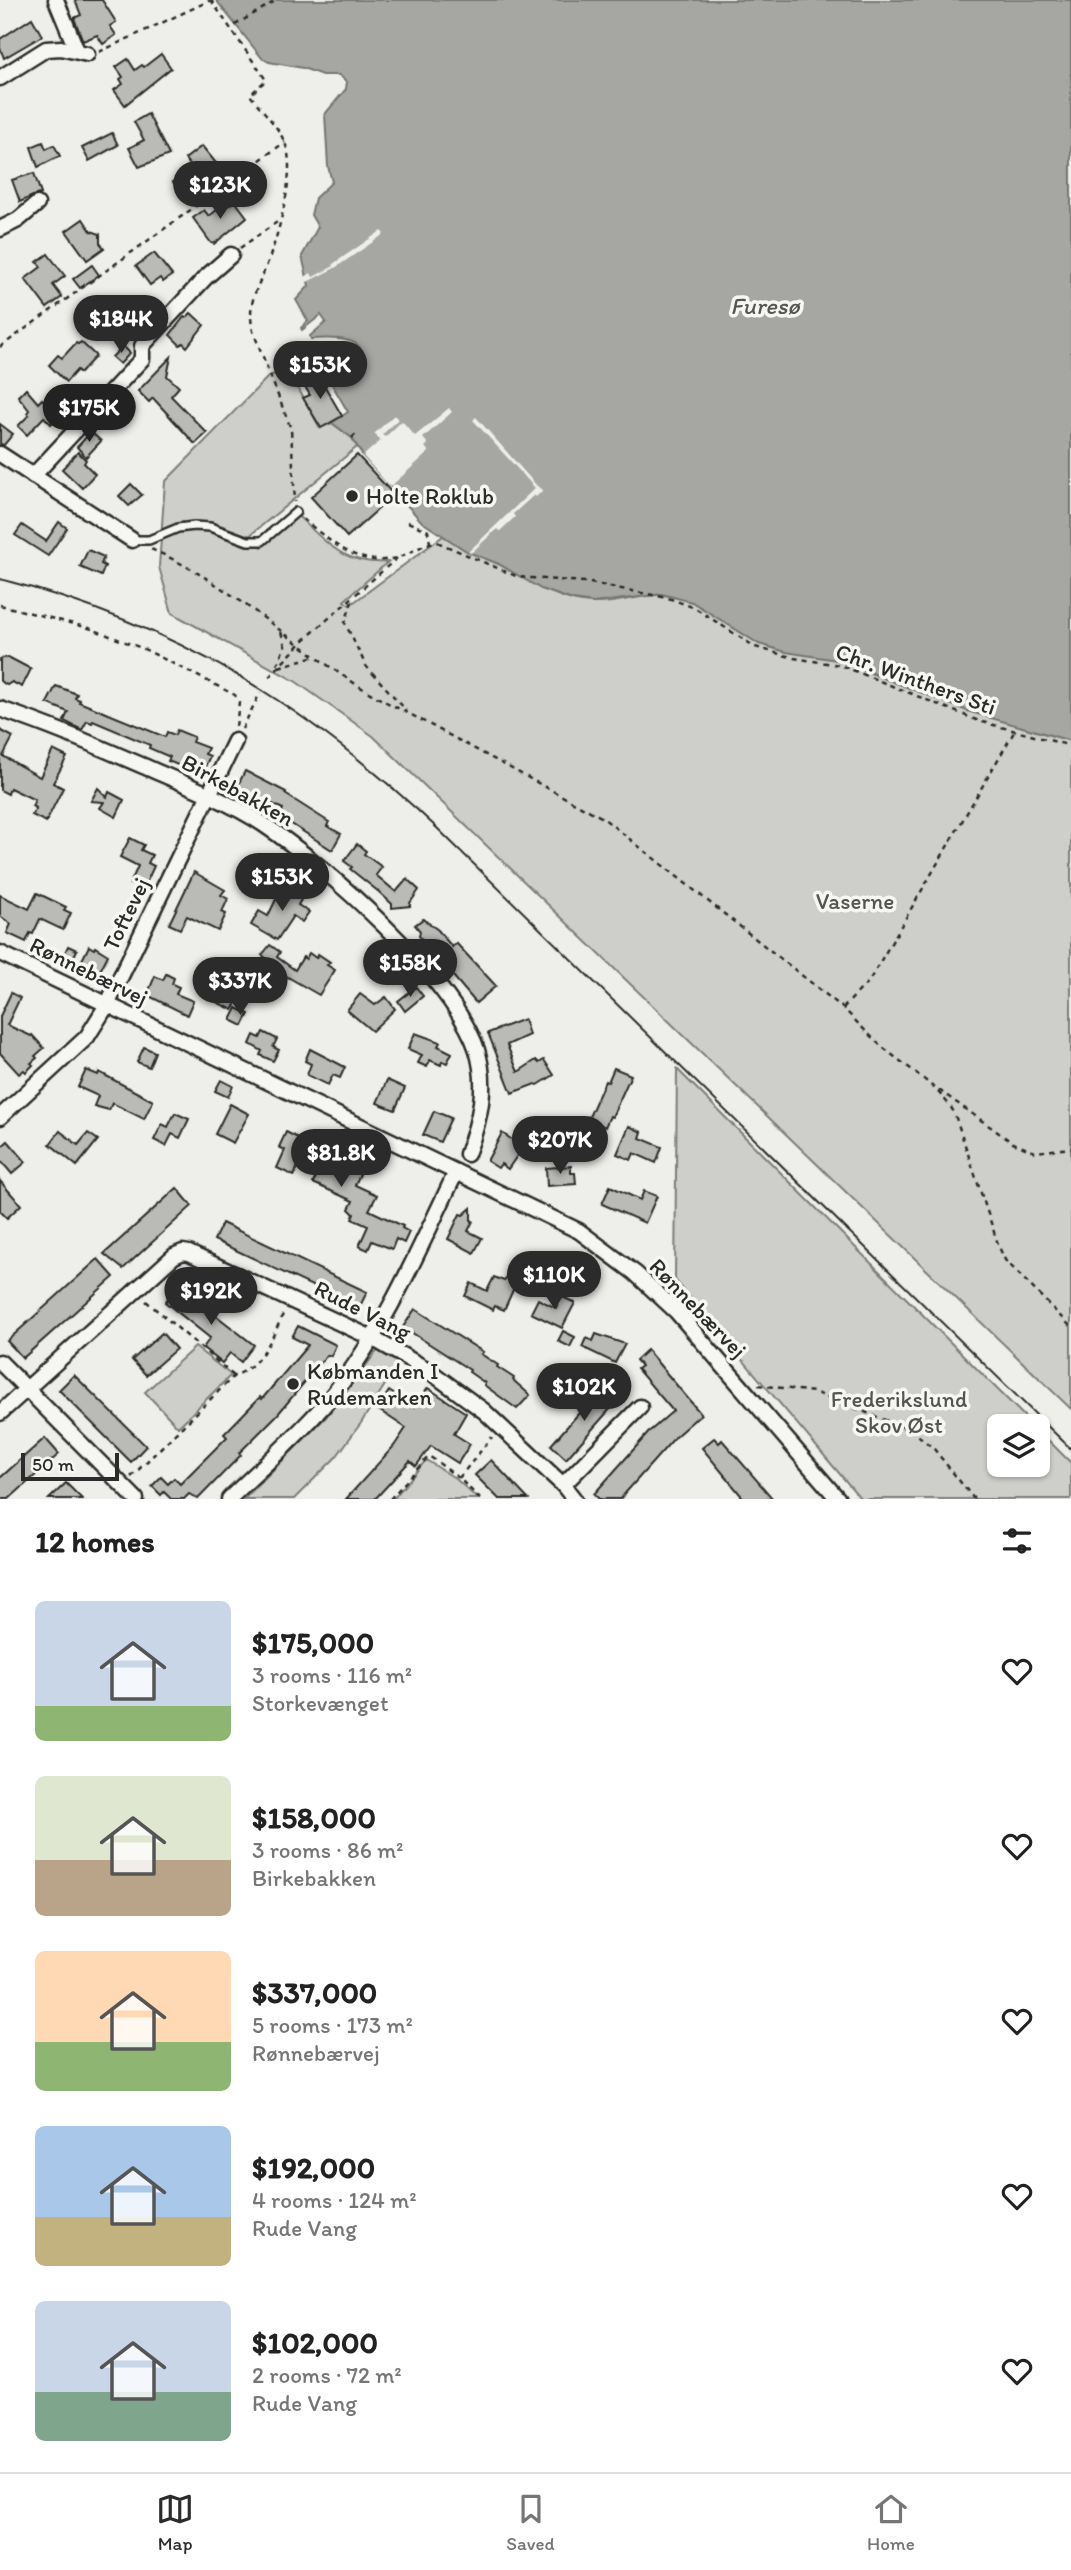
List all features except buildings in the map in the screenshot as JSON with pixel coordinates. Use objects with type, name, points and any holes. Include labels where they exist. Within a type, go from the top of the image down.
[{"type":"street","points":[[56,0],[82,53]]},
{"type":"street","points":[[0,78],[46,49],[61,48],[82,53]]},
{"type":"street","points":[[0,229],[18,220],[37,204]]},
{"type":"street","points":[[33,475],[142,359],[142,346],[206,277],[236,251]]},
{"type":"street","points":[[0,454],[132,540]]},
{"type":"street","name":"Birkebakken","points":[[0,709],[48,725],[209,794],[262,823],[304,853],[393,934],[445,994],[470,1035],[480,1066],[482,1094],[478,1124],[467,1154]]},
{"type":"street","name":"Toftevej","points":[[0,1117],[87,1037],[107,1005],[237,738]]},
{"type":"street","name":"Rønnebærvej","points":[[0,953],[579,1231],[635,1273],[676,1311],[838,1499]]},
{"type":"street","points":[[229,1499],[299,1432],[331,1396],[372,1338],[456,1172]]},
{"type":"street","name":"Rude Vang","points":[[0,1413],[174,1256],[190,1252],[372,1338],[428,1370],[501,1426],[563,1485],[574,1499]]},
{"type":"street","points":[[0,1362],[136,1499]]},
{"type":"street","points":[[563,1485],[639,1408]]},
{"type":"lane","points":[[132,540],[149,540],[178,528],[194,526],[210,527],[248,541],[262,541],[296,512]]},
{"type":"path","points":[[82,53],[96,53],[211,0],[266,80],[250,95],[285,142],[290,164],[280,220],[268,262],[251,300],[249,315],[291,429],[296,512],[336,547],[377,561],[397,558],[430,543],[428,531],[408,522]]},
{"type":"path","points":[[235,25],[277,0]]},
{"type":"path","points":[[0,347],[285,142]]},
{"type":"path","points":[[236,251],[280,220]]},
{"type":"path","points":[[352,438],[357,433]]},
{"type":"path","points":[[132,540],[199,573],[378,699],[603,818],[844,1008],[880,1044],[1013,1143],[1035,1153],[1071,1148]]},
{"type":"path","name":"Chr. Winthers Sti","points":[[430,543],[437,542],[518,578],[585,582],[668,598],[695,608],[755,647],[794,658],[840,665],[979,721],[1071,746]]},
{"type":"path","points":[[275,668],[397,558]]},
{"type":"path","points":[[353,598],[345,623],[366,666],[408,713]]},
{"type":"path","points":[[0,605],[44,614],[122,640],[235,695],[239,702],[237,738]]},
{"type":"path","points":[[269,677],[285,646],[280,628]]},
{"type":"path","points":[[275,668],[315,656]]},
{"type":"path","points":[[237,738],[260,693]]},
{"type":"path","points":[[844,1008],[869,981],[1015,731]]},
{"type":"path","points":[[936,1088],[954,1112],[1005,1259],[1071,1327]]},
{"type":"path","points":[[136,1290],[153,1310],[234,1376]]},
{"type":"path","points":[[123,1485],[234,1376],[247,1371],[270,1343],[290,1300]]},
{"type":"path","points":[[738,1382],[814,1392],[913,1431],[934,1449],[974,1499]]},
{"type":"path","points":[[459,1478],[501,1426]]},
{"type":"path","points":[[390,1499],[429,1456],[459,1478],[480,1499]]},
{"type":"green space","name":"Vaserne","points":[[288,370],[320,428],[332,423],[352,438],[357,447],[248,537],[262,547],[298,516],[338,551],[360,560],[388,562],[344,601],[350,605],[443,536],[568,599],[606,603],[653,595],[678,597],[927,695],[1071,741],[1071,1409],[373,736],[295,681],[172,613],[159,567],[165,482],[269,376]]},
{"type":"green space","name":"Frederikslund Skov Øst","points":[[677,1069],[1022,1414],[987,1414],[987,1477],[1050,1477],[1050,1442],[1071,1463],[1071,1499],[861,1499],[675,1280]]},
{"type":"green space","points":[[195,1347],[231,1375],[178,1427],[145,1392]]},
{"type":"green space","points":[[378,1350],[400,1361],[336,1457],[294,1499],[244,1499],[326,1417]]},
{"type":"green space","points":[[426,1460],[455,1478],[478,1499],[393,1499]]},
{"type":"water","name":"Furesø","points":[[216,0],[1071,0],[1071,741],[967,711],[843,661],[786,652],[759,644],[692,602],[662,594],[593,603],[573,600],[541,589],[499,564],[468,552],[422,522],[363,456],[352,438],[332,423],[348,412],[329,379],[359,367],[363,360],[361,350],[357,344],[342,339],[311,339],[310,336],[326,322],[321,315],[302,330],[308,321],[296,300],[309,286],[302,256],[318,227],[311,215],[315,198],[332,182],[328,166],[325,114],[346,89],[347,82],[339,75],[322,75],[262,58]]},
{"type":"pier","points":[[381,231],[384,234],[373,242],[335,268],[307,282],[305,277],[311,273],[313,277],[334,266],[333,264]]},
{"type":"pier","points":[[449,408],[452,412],[423,438],[428,444],[425,447],[429,452],[390,487],[363,456],[381,440],[374,434],[394,415],[398,419],[382,435],[385,437],[402,421],[415,436]]},
{"type":"pier","points":[[476,417],[543,490],[513,514],[515,517],[500,531],[497,529],[471,553],[468,552],[535,488],[473,420]]},
{"type":"tram line","points":[[0,579],[64,598],[181,645],[287,706],[338,743],[437,828],[1071,1449]]},
{"type":"place","name":"Holte Roklub","points":[[352,496]]},
{"type":"place","name":"Købmanden I Rudemarken","points":[[293,1384]]}]
